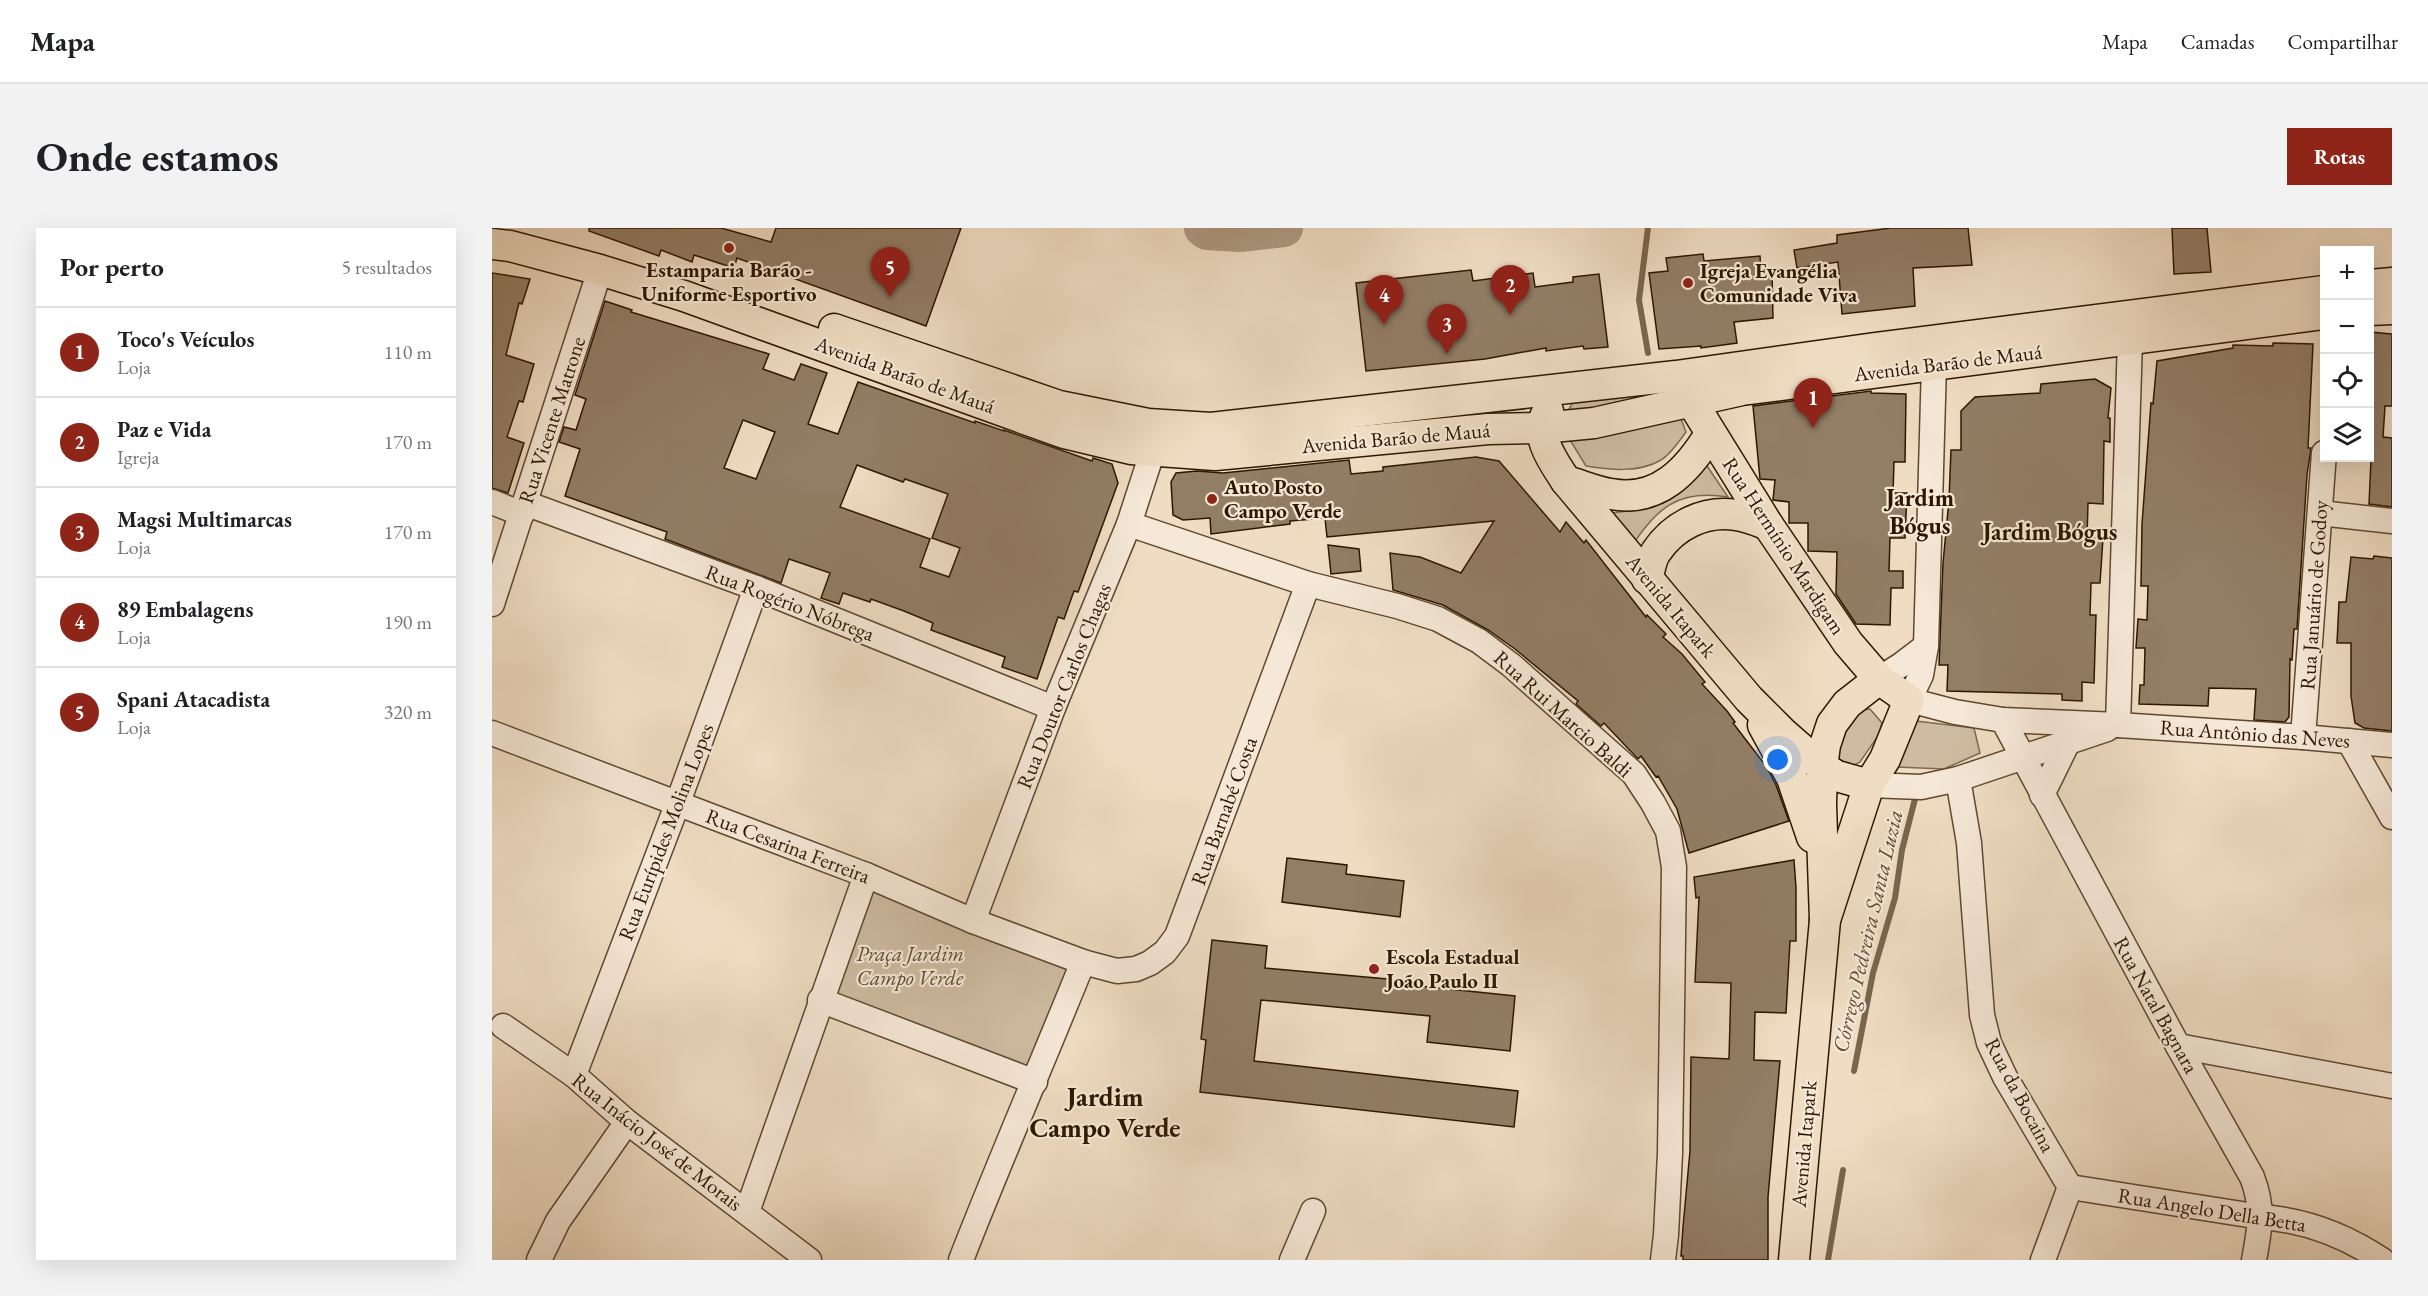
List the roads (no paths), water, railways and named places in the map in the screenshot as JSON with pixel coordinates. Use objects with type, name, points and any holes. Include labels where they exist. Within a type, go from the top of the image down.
[{"type":"main road","name":"Avenida Barão de Mauá","points":[[492,229],[552,239],[614,255],[1059,405],[1148,424],[1211,428],[1273,423],[1617,382],[1683,389],[1742,390],[2320,315]]},
{"type":"main road","name":"Avenida Barão de Mauá","points":[[492,244],[510,246],[600,270],[695,300],[1064,433],[1131,449],[1215,455],[1488,429],[1542,429],[1594,423],[1683,389],[1898,345],[2320,292]]},
{"type":"main road","points":[[2374,285],[2392,283]]},
{"type":"main road","points":[[2374,310],[2392,309]]},
{"type":"main road","points":[[1542,429],[1545,416],[1558,400],[1617,382]]},
{"type":"main road","name":"Rua Hermínio Mardigam","points":[[1683,389],[1768,525],[1848,643],[1879,679],[1909,700]]},
{"type":"main road","name":"Avenida Itapark","points":[[1542,429],[1549,453],[1566,481],[1749,699],[1822,767],[1837,776],[1869,785]]},
{"type":"main road","points":[[1566,481],[1611,494],[1637,496],[1662,487],[1682,473],[1696,457],[1710,434]]},
{"type":"main road","points":[[1647,579],[1655,553],[1668,538],[1687,523],[1711,513],[1738,515],[1768,525]]},
{"type":"main road","name":"Avenida Itapark","points":[[1794,1260],[1825,920],[1822,767],[1825,744],[1832,724],[1847,704],[1879,679]]},
{"type":"main road","points":[[1749,699],[1792,778],[1806,814],[1823,877]]},
{"type":"main road","name":"Avenida Itapark","points":[[1825,920],[1869,785],[1885,759],[1909,700]]},
{"type":"street","name":"Rua Vicente Matrone","points":[[492,604],[600,270]]},
{"type":"street","points":[[2118,725],[2130,339]]},
{"type":"street","points":[[1909,700],[1922,675],[1926,646],[1934,364]]},
{"type":"street","name":"Rua Doutor Carlos Chagas","points":[[973,921],[1053,708],[1129,524],[1153,450]]},
{"type":"street","name":"Rua Januário de Godoy","points":[[2303,737],[2324,462]]},
{"type":"street","name":"Rua Rogério Nóbrega","points":[[492,502],[524,509],[756,588],[1053,708]]},
{"type":"street","points":[[2320,513],[2392,521]]},
{"type":"street","name":"Rua Rui Marcio Baldi","points":[[1129,524],[1308,584],[1397,606],[1438,619],[1479,641],[1511,665],[1634,774],[1668,831],[1674,867],[1670,1154],[1663,1260]]},
{"type":"street","name":"Rua Barnabé Costa","points":[[1083,962],[1117,971],[1136,969],[1150,963],[1165,952],[1177,936],[1308,584]]},
{"type":"street","name":"Rua Eurípides Molina Lopes","points":[[574,1075],[677,805],[756,588]]},
{"type":"street","points":[[1879,679],[1926,646]]},
{"type":"street","name":"Rua Antônio das Neves","points":[[1909,700],[1955,712],[2003,720],[2118,725],[2392,745]]},
{"type":"street","name":"Rua Natal Bagnara","points":[[2003,720],[2178,1046],[2252,1177],[2259,1195],[2262,1217]]},
{"type":"street","name":"Rua Antônio das Neves","points":[[1869,785],[1921,787],[1958,779],[2118,725]]},
{"type":"street","name":"Rua Cesarina Ferreira","points":[[492,733],[866,875],[973,921],[1083,962]]},
{"type":"street","points":[[2349,741],[2392,817]]},
{"type":"street","points":[[2042,795],[2067,744]]},
{"type":"street","name":"Rua da Bocaina","points":[[1958,779],[1969,843],[1982,1015],[1989,1043],[2006,1077],[2070,1187]]},
{"type":"street","points":[[747,1212],[866,875]]},
{"type":"street","points":[[961,1260],[1000,1159],[1035,1082],[1083,962]]},
{"type":"street","points":[[820,1000],[1035,1082]]},
{"type":"street","name":"Rua Inácio José de Morais","points":[[503,1026],[574,1075],[627,1122],[809,1260]]},
{"type":"street","points":[[2178,1046],[2392,1086]]},
{"type":"street","points":[[539,1260],[558,1221],[627,1122]]},
{"type":"street","points":[[2043,1260],[2070,1187]]},
{"type":"street","name":"Rua Angelo Della Betta","points":[[2070,1187],[2312,1225],[2384,1254]]},
{"type":"street","points":[[1292,1260],[1313,1211]]},
{"type":"street","points":[[2254,1260],[2262,1217]]},
{"type":"waterway","points":[[1203,228],[1207,231],[1240,233],[1284,228]]},
{"type":"waterway","name":"Córrego Pedreira Santa Luzia","points":[[1648,228],[1639,300],[1648,353]]},
{"type":"waterway","name":"Córrego Pedreira Santa Luzia","points":[[1854,1071],[1873,973],[1895,898],[1902,850],[1915,799]]},
{"type":"waterway","name":"Córrego Pedreira Santa Luzia","points":[[1828,1260],[1843,1170]]},
{"type":"place","name":"Estamparia Barão - Uniforme Esportivo","points":[[729,248]]},
{"type":"place","name":"Igreja Evangélia Comunidade Viva","points":[[1688,283]]},
{"type":"place","name":"Spani Atacadista","points":[[890,297]]},
{"type":"place","name":"Paz e Vida","points":[[1510,315]]},
{"type":"place","name":"89 Embalagens","points":[[1384,325]]},
{"type":"place","name":"Magsi Multimarcas","points":[[1447,354]]},
{"type":"place","name":"Toco's Veículos","points":[[1813,428]]},
{"type":"place","name":"Auto Posto Campo Verde","points":[[1212,499]]},
{"type":"place","name":"Escola Estadual João Paulo II","points":[[1374,969]]},
{"type":"district","name":"Jardim Bógus","points":[[1920,512]]},
{"type":"district","name":"Jardim Bógus","points":[[2050,532]]},
{"type":"district","name":"Jardim Campo Verde","points":[[1105,1112]]},
{"type":"park label","name":"Praça Jardim Campo Verde","points":[[910,966]]}]
